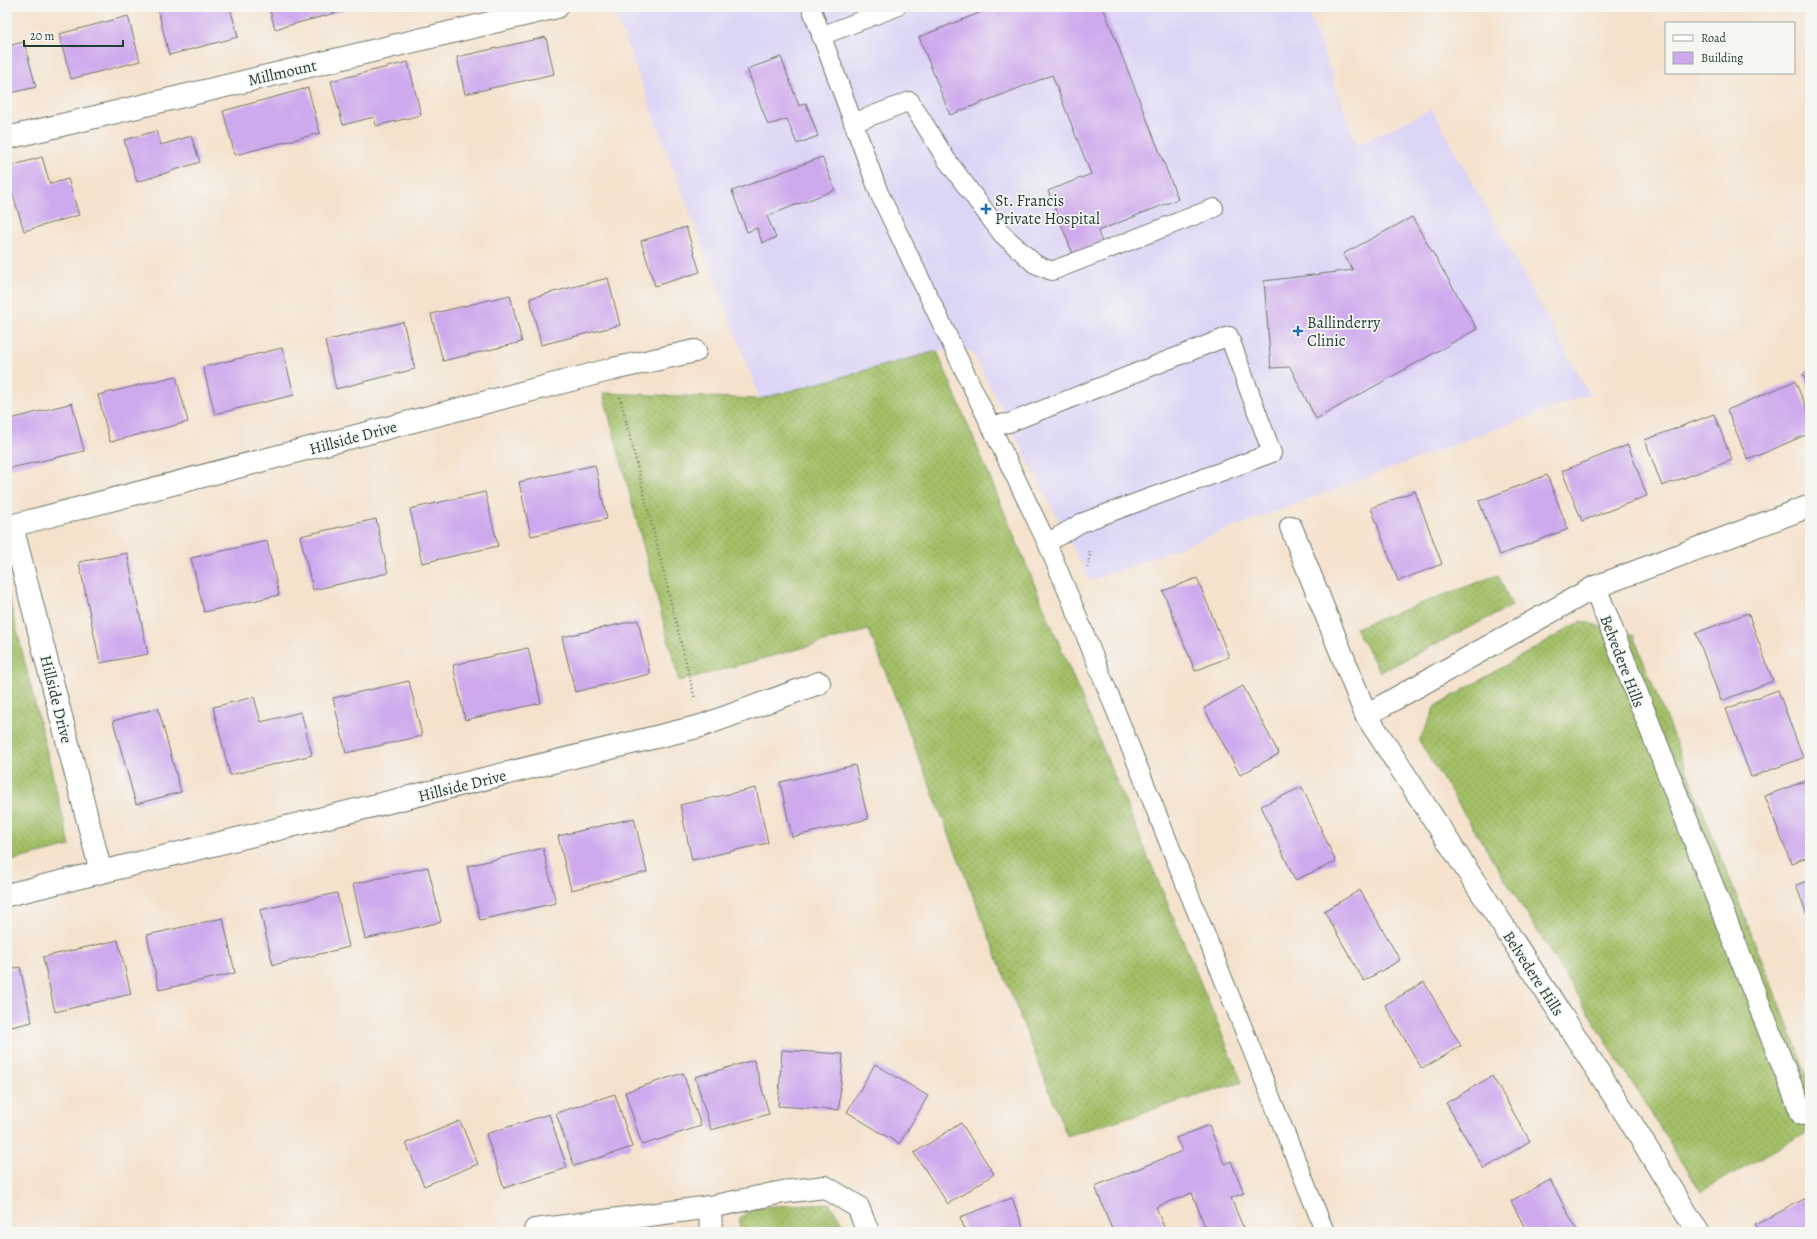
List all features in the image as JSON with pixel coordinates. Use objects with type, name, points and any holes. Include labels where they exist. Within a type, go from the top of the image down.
[{"type":"street","name":"Millmount","points":[[7,138],[558,7]]},
{"type":"street","name":"Hillside Drive","points":[[101,872],[9,527],[613,369],[695,351]]},
{"type":"street","points":[[1366,715],[1594,587],[1810,506]]},
{"type":"street","name":"Belvedere Hills","points":[[1291,527],[1366,715],[1627,1116],[1698,1232]]},
{"type":"street","name":"Belvedere Hills","points":[[1594,587],[1802,1114]]},
{"type":"street","name":"Hillside Drive","points":[[7,895],[702,726],[819,683]]},
{"type":"street","points":[[535,1230],[710,1207],[783,1192],[825,1188],[858,1207],[868,1232]]},
{"type":"street","points":[[710,1207],[711,1232]]},
{"type":"lane","points":[[811,7],[879,193],[989,425],[1047,543],[1325,1232]]},
{"type":"lane","points":[[821,36],[896,7]]},
{"type":"lane","points":[[853,123],[910,101],[946,159],[1002,234],[1035,264],[1052,271],[1214,208]]},
{"type":"lane","points":[[989,425],[1009,423],[1229,336],[1272,453],[1081,523],[1047,543]]},
{"type":"path","points":[[613,369],[702,726]]},
{"type":"shaded area","points":[[613,7],[1307,7],[1357,145],[1432,109],[1589,394],[1090,581],[972,351],[937,351],[760,399]]},
{"type":"green space","points":[[937,351],[1242,1082],[1067,1136],[869,630],[679,681],[603,393],[760,399]]},
{"type":"green space","points":[[1498,575],[1512,606],[1380,672],[1355,628]]},
{"type":"green space","points":[[7,590],[70,846],[7,862]]},
{"type":"green space","points":[[1581,621],[1633,635],[1810,1082],[1810,1130],[1700,1192],[1419,741],[1436,706]]},
{"type":"green space","points":[[829,1203],[849,1232],[739,1232],[740,1217],[759,1207]]},
{"type":"building","points":[[169,7],[230,7],[238,37],[169,55],[158,10]]},
{"type":"building","points":[[269,7],[342,7],[343,11],[275,29]]},
{"type":"building","points":[[994,7],[1103,7],[1178,199],[1098,231],[1102,243],[1073,254],[1048,191],[1091,174],[1052,75],[950,115],[919,37]]},
{"type":"building","points":[[128,16],[140,61],[71,79],[59,34]]},
{"type":"building","points":[[546,37],[554,74],[465,94],[457,57]]},
{"type":"building","points":[[24,42],[36,87],[7,94],[7,46]]},
{"type":"building","points":[[781,57],[799,106],[806,103],[818,136],[797,144],[787,119],[768,125],[747,69]]},
{"type":"building","points":[[408,62],[421,115],[376,126],[374,117],[343,125],[331,81]]},
{"type":"building","points":[[308,88],[320,133],[235,155],[223,111]]},
{"type":"building","points":[[156,131],[161,145],[191,136],[200,162],[137,182],[124,140]]},
{"type":"building","points":[[42,157],[50,184],[68,179],[79,215],[24,231],[7,175],[7,167]]},
{"type":"building","points":[[822,157],[835,190],[767,216],[776,238],[762,243],[757,228],[747,232],[732,191]]},
{"type":"building","points":[[1412,217],[1477,329],[1316,419],[1290,367],[1271,368],[1264,281],[1353,270],[1343,254]]},
{"type":"building","points":[[686,227],[700,272],[655,286],[641,241]]},
{"type":"building","points":[[608,278],[620,325],[541,345],[530,298]]},
{"type":"building","points":[[510,295],[522,342],[443,361],[431,314]]},
{"type":"building","points":[[403,322],[415,369],[336,389],[325,341]]},
{"type":"building","points":[[282,348],[294,395],[215,414],[203,367]]},
{"type":"building","points":[[1810,371],[1810,392],[1803,374]]},
{"type":"building","points":[[176,376],[188,422],[110,442],[98,395]]},
{"type":"building","points":[[1795,381],[1810,417],[1810,433],[1748,460],[1727,410]]},
{"type":"building","points":[[72,403],[84,451],[7,469],[7,420]]},
{"type":"building","points":[[1714,414],[1732,460],[1662,486],[1645,440]]},
{"type":"building","points":[[1628,445],[1647,496],[1582,521],[1562,471]]},
{"type":"building","points":[[595,465],[607,519],[531,536],[519,482]]},
{"type":"building","points":[[1547,475],[1568,529],[1500,555],[1479,501]]},
{"type":"building","points":[[1415,491],[1442,564],[1398,581],[1371,508]]},
{"type":"building","points":[[485,492],[498,546],[422,563],[410,509]]},
{"type":"building","points":[[376,519],[388,573],[313,590],[300,536]]},
{"type":"building","points":[[267,541],[279,595],[204,612],[191,558]]},
{"type":"building","points":[[127,553],[148,654],[100,663],[79,562]]},
{"type":"building","points":[[1197,578],[1229,657],[1195,671],[1163,591]]},
{"type":"building","points":[[1748,613],[1773,681],[1721,701],[1696,633]]},
{"type":"building","points":[[638,620],[650,674],[575,692],[562,637]]},
{"type":"building","points":[[528,648],[541,703],[465,720],[453,665]]},
{"type":"building","points":[[409,681],[422,736],[346,753],[333,698]]},
{"type":"building","points":[[1243,686],[1279,754],[1240,775],[1204,708]]},
{"type":"building","points":[[1778,690],[1803,758],[1751,777],[1726,709]]},
{"type":"building","points":[[254,697],[261,722],[301,712],[312,755],[230,775],[213,707]]},
{"type":"building","points":[[158,708],[181,792],[136,804],[113,721]]},
{"type":"building","points":[[855,765],[868,819],[792,837],[780,782]]},
{"type":"building","points":[[1810,779],[1810,856],[1791,863],[1765,796]]},
{"type":"building","points":[[1302,787],[1336,862],[1295,880],[1261,806]]},
{"type":"building","points":[[756,788],[768,843],[692,860],[680,805]]},
{"type":"building","points":[[634,818],[647,872],[571,890],[558,836]]},
{"type":"building","points":[[543,848],[556,903],[480,920],[467,866]]},
{"type":"building","points":[[428,867],[441,922],[365,939],[353,884]]},
{"type":"building","points":[[1810,880],[1810,923],[1796,885]]},
{"type":"building","points":[[1360,890],[1400,960],[1364,981],[1324,911]]},
{"type":"building","points":[[337,893],[349,947],[273,965],[260,910]]},
{"type":"building","points":[[223,918],[235,973],[159,990],[147,935]]},
{"type":"building","points":[[118,940],[131,994],[55,1012],[43,957]]},
{"type":"building","points":[[20,967],[32,1022],[7,1028],[7,970]]},
{"type":"building","points":[[1424,982],[1461,1046],[1422,1069],[1385,1005]]},
{"type":"building","points":[[782,1050],[843,1054],[839,1110],[778,1106]]},
{"type":"building","points":[[754,1060],[769,1114],[711,1130],[695,1077]]},
{"type":"building","points":[[875,1064],[928,1096],[899,1144],[847,1112]]},
{"type":"building","points":[[683,1073],[701,1126],[642,1145],[625,1092]]},
{"type":"building","points":[[1492,1076],[1530,1141],[1484,1169],[1446,1103]]},
{"type":"building","points":[[615,1094],[632,1147],[574,1166],[556,1113]]},
{"type":"building","points":[[549,1114],[567,1168],[504,1188],[486,1134]]},
{"type":"building","points":[[460,1121],[478,1164],[424,1186],[406,1143]]},
{"type":"building","points":[[961,1123],[994,1174],[948,1204],[914,1153]]},
{"type":"building","points":[[1209,1125],[1224,1164],[1231,1161],[1244,1193],[1231,1198],[1245,1232],[1207,1232],[1192,1193],[1156,1207],[1166,1232],[1113,1232],[1095,1186],[1182,1151],[1176,1138]]},
{"type":"building","points":[[1550,1180],[1578,1232],[1527,1232],[1511,1201]]},
{"type":"building","points":[[1810,1196],[1810,1232],[1758,1232],[1755,1225]]},
{"type":"building","points":[[1012,1198],[1025,1232],[966,1232],[960,1217]]},
{"type":"place","name":"St. Francis Private Hospital","points":[[986,209]]},
{"type":"place","name":"Ballinderry Clinic","points":[[1298,331]]}]
